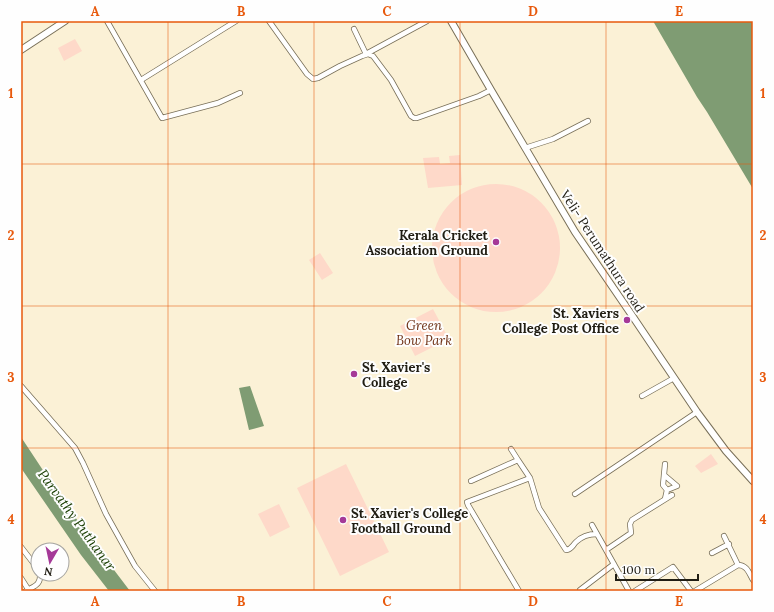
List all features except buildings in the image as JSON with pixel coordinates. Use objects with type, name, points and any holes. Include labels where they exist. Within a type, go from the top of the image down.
[{"type":"main road","points":[[21,49],[65,21]]},
{"type":"main road","name":"Veli- Perumathura road","points":[[452,21],[575,232],[696,412],[726,451],[753,481]]},
{"type":"street","points":[[107,21],[162,118],[218,102],[240,93]]},
{"type":"street","points":[[141,80],[236,21]]},
{"type":"street","points":[[269,21],[307,74],[313,79],[318,78],[366,54],[427,21]]},
{"type":"street","points":[[354,29],[366,54]]},
{"type":"street","points":[[366,54],[373,56],[391,80],[411,116],[414,118],[479,96],[491,90]]},
{"type":"street","points":[[525,148],[553,139],[588,121]]},
{"type":"street","points":[[642,396],[674,378]]},
{"type":"street","points":[[21,386],[75,448],[106,514],[135,566],[155,591]]},
{"type":"street","points":[[575,494],[696,412]]},
{"type":"street","points":[[511,449],[530,478],[539,508],[566,550],[571,549],[576,542],[589,534],[597,534]]},
{"type":"street","points":[[471,481],[518,460]]},
{"type":"street","points":[[665,464],[662,485],[667,490]]},
{"type":"street","points":[[664,475],[677,486],[667,490]]},
{"type":"street","points":[[519,591],[467,502],[530,478]]},
{"type":"street","points":[[665,499],[667,490]]},
{"type":"street","points":[[606,550],[632,531],[630,524],[632,520],[672,495]]},
{"type":"street","points":[[592,525],[627,590]]},
{"type":"street","points":[[724,536],[738,565]]},
{"type":"street","points":[[712,553],[728,544]]},
{"type":"street","points":[[21,547],[30,559]]},
{"type":"street","points":[[580,590],[614,564]]},
{"type":"street","points":[[695,591],[738,565],[746,567],[753,580]]},
{"type":"street","points":[[635,591],[673,567],[691,591]]},
{"type":"street","points":[[21,578],[27,590],[39,582]]},
{"type":"green space","points":[[75,39],[82,51],[64,61],[58,48]]},
{"type":"green space","points":[[460,155],[462,185],[428,188],[423,158],[439,157],[440,164],[450,163],[449,156]]},
{"type":"green space","name":"Kerala Cricket Association Ground","points":[[502,184],[526,191],[537,198],[546,207],[555,223],[559,235],[559,261],[553,278],[546,289],[537,298],[526,305],[509,311],[490,312],[466,305],[455,298],[446,289],[439,278],[433,261],[432,242],[439,218],[446,207],[455,198],[466,191],[483,185]]},
{"type":"green space","points":[[320,253],[333,273],[322,280],[309,260]]},
{"type":"green space","name":"Green Bow Park","points":[[433,309],[449,339],[415,356],[400,326]]},
{"type":"green space","points":[[711,454],[718,464],[701,473],[695,466]]},
{"type":"green space","name":"St. Xavier's College Football Ground","points":[[346,464],[389,552],[340,576],[297,488]]},
{"type":"green space","points":[[279,504],[290,527],[270,537],[258,514]]},
{"type":"water","points":[[653,21],[753,21],[753,189],[697,97]]},
{"type":"water","points":[[250,386],[264,426],[249,430],[239,388]]},
{"type":"water","name":"Parvathy Puthanar","points":[[21,437],[58,493],[130,591],[109,591],[81,555],[21,468]]},
{"type":"place","name":"Kerala Cricket Association Ground","points":[[496,242]]},
{"type":"place","name":"St. Xaviers College Post Office","points":[[627,320]]},
{"type":"place","name":"St. Xavier's College","points":[[354,374]]},
{"type":"place","name":"St. Xavier's College Football Ground","points":[[343,520]]}]
